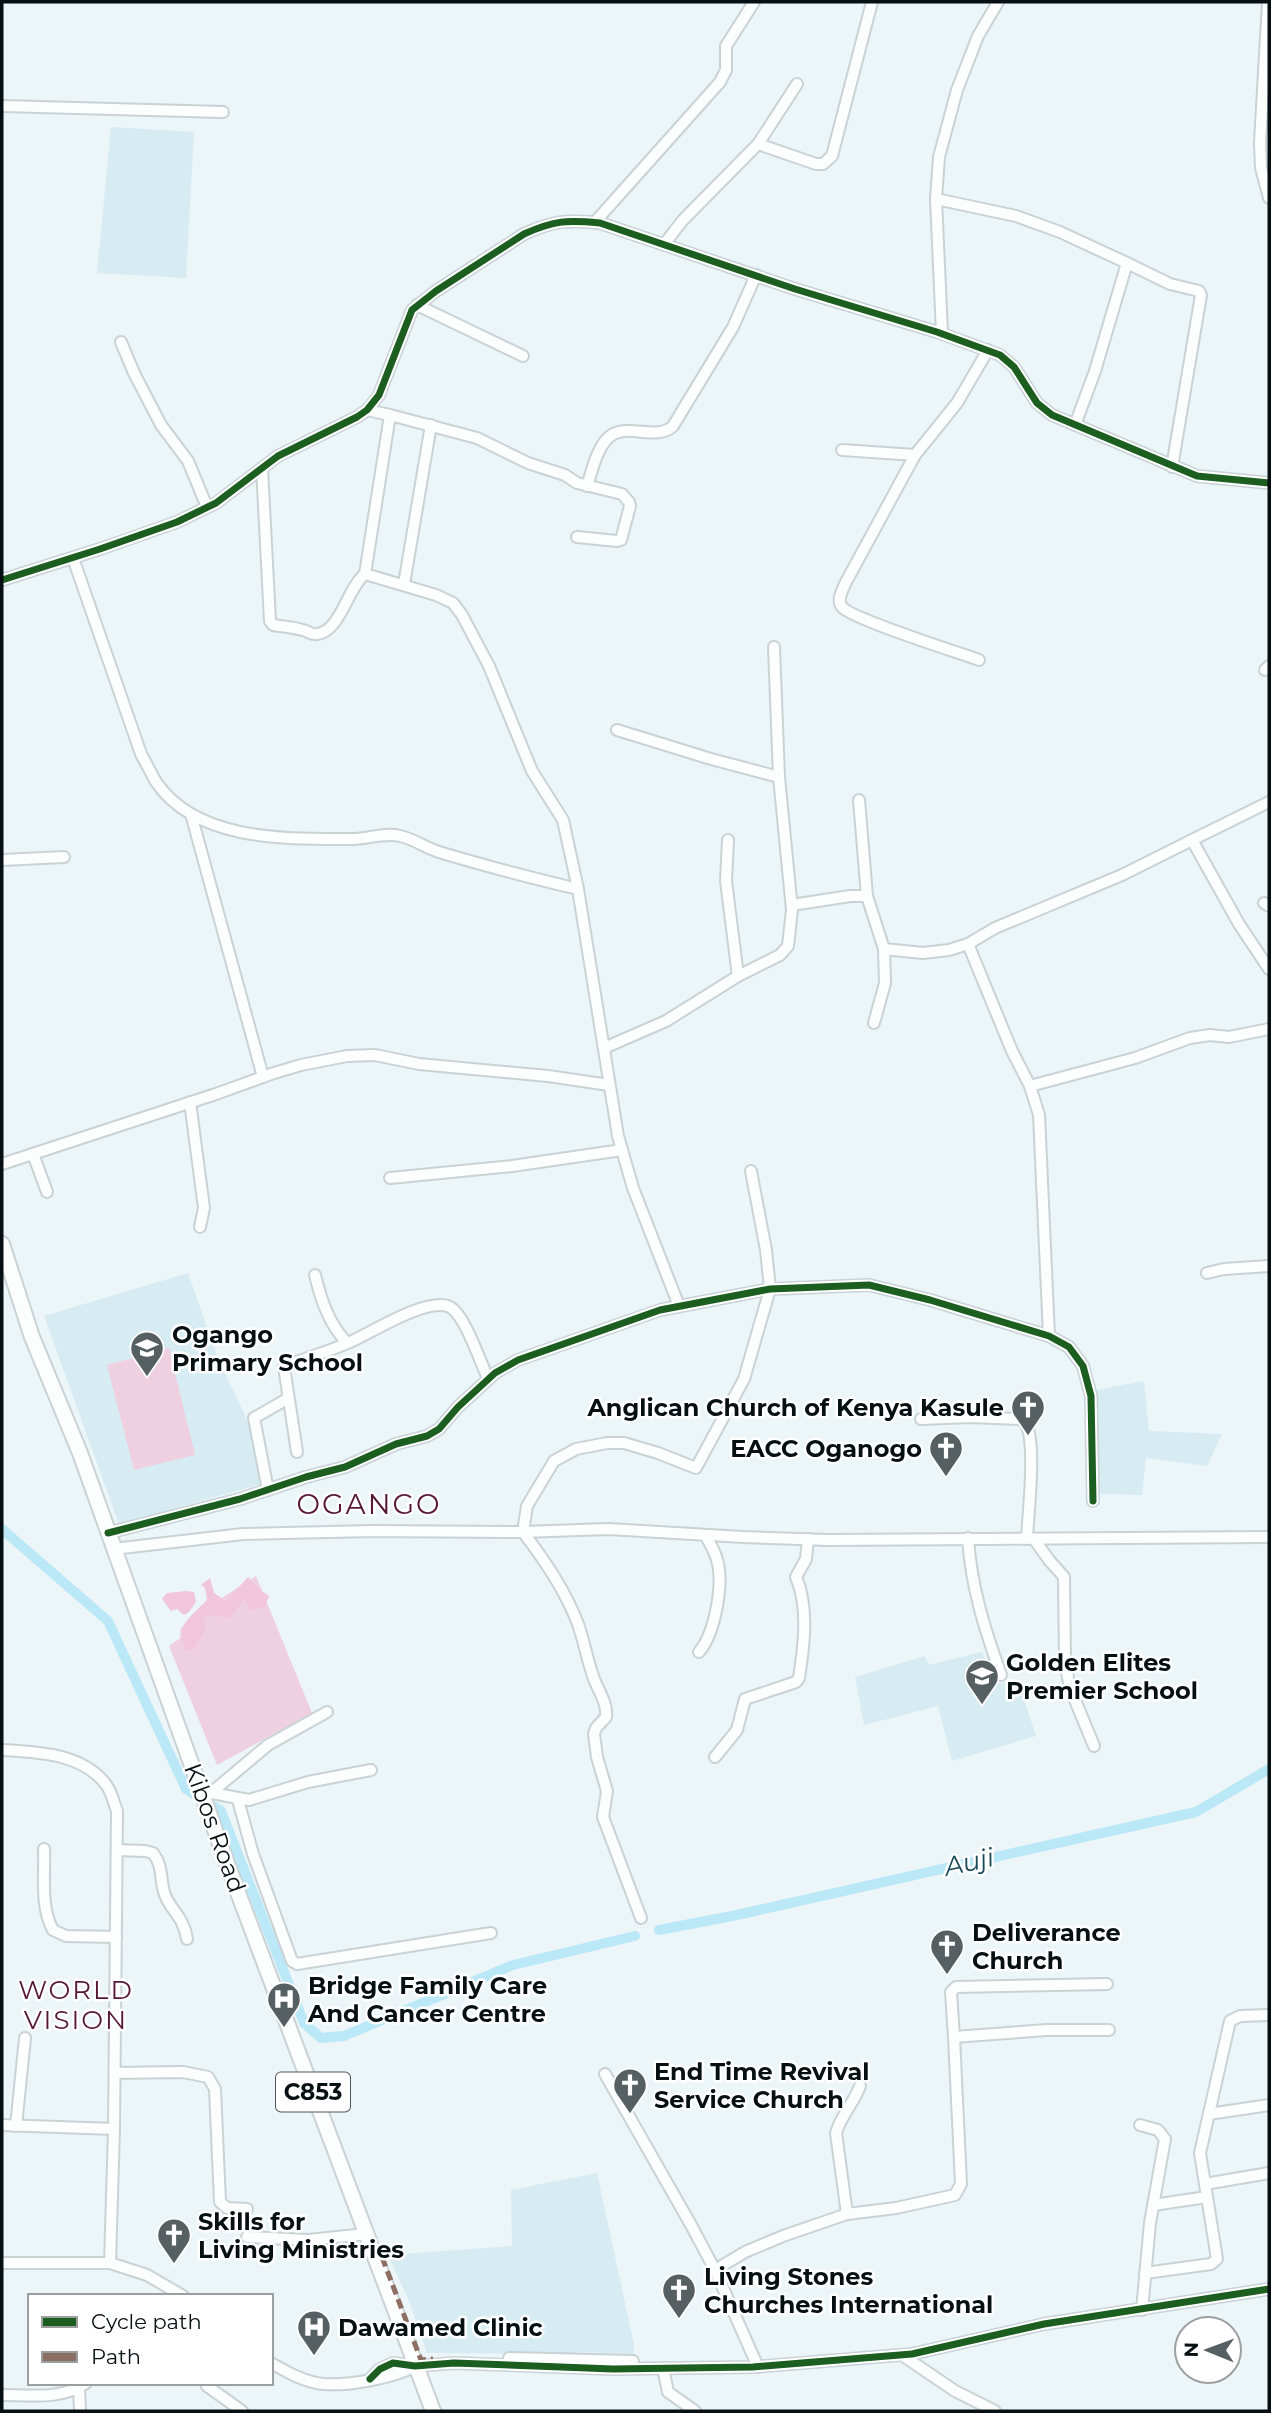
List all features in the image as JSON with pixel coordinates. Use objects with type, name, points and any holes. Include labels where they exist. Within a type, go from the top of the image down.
[{"type":"main road","name":"Kibos Road","points":[[2,1244],[32,1337],[80,1453],[113,1549],[205,1792],[211,1818],[433,2411]]},
{"type":"street","points":[[595,222],[720,82],[726,70],[726,46],[754,2]]},
{"type":"street","points":[[758,144],[816,164],[823,164],[832,156],[872,2]]},
{"type":"street","points":[[942,333],[936,199],[939,157],[957,90],[978,36],[998,2]]},
{"type":"street","points":[[1268,2],[1260,142],[1261,168],[1269,198]]},
{"type":"street","points":[[665,243],[683,220],[758,144],[797,84]]},
{"type":"street","points":[[2,106],[223,112]]},
{"type":"street","points":[[936,199],[1016,216],[1060,232],[1170,284],[1199,291],[1201,295],[1172,467]]},
{"type":"street","points":[[2,580],[177,522],[241,486],[278,456],[367,410],[379,396],[402,331],[417,305],[524,234],[567,220],[595,222],[665,243],[988,350],[1000,355],[1014,367],[1032,397],[1043,409],[1075,425],[1172,467],[1207,478],[1269,483]]},
{"type":"street","points":[[1075,425],[1095,371],[1127,263]]},
{"type":"street","points":[[587,486],[601,447],[609,437],[617,433],[636,431],[667,432],[673,425],[733,327],[756,275]]},
{"type":"street","points":[[417,305],[523,356]]},
{"type":"street","points":[[121,342],[161,425],[188,461],[207,507]]},
{"type":"street","points":[[979,660],[865,619],[844,609],[839,599],[915,455],[957,403],[988,350]]},
{"type":"street","points":[[367,410],[477,438],[528,463],[565,475],[587,486],[622,494],[629,502],[621,540],[577,537]]},
{"type":"street","points":[[262,468],[270,621],[273,625],[291,626],[314,635],[326,631],[365,574],[390,415]]},
{"type":"street","points":[[404,584],[431,425]]},
{"type":"street","points":[[842,450],[915,455]]},
{"type":"street","points":[[73,558],[141,754],[157,782],[171,799],[191,814],[225,829],[269,836],[368,839],[398,835],[459,858],[578,889]]},
{"type":"street","points":[[365,574],[404,584],[453,603],[489,666],[532,771],[563,821],[578,889],[622,1150],[646,1224],[679,1306]]},
{"type":"street","points":[[604,1048],[666,1021],[738,976],[785,951],[791,936],[792,905],[779,777],[774,647]]},
{"type":"street","points":[[617,730],[779,777]]},
{"type":"street","points":[[859,800],[867,896],[884,949],[885,984],[874,1023]]},
{"type":"street","points":[[884,949],[923,953],[949,950],[968,944],[995,928],[1122,876],[1269,802]]},
{"type":"street","points":[[191,814],[263,1077]]},
{"type":"street","points":[[728,840],[726,881],[738,976]]},
{"type":"street","points":[[1192,840],[1269,969]]},
{"type":"street","points":[[2,860],[64,857]]},
{"type":"street","points":[[792,905],[867,896]]},
{"type":"street","points":[[968,944],[1012,1051],[1030,1086],[1039,1115],[1049,1336]]},
{"type":"street","points":[[1030,1086],[1135,1058],[1190,1038],[1210,1035],[1229,1037],[1269,1029]]},
{"type":"street","points":[[2,1164],[263,1077],[313,1062],[347,1056],[375,1055],[419,1064],[548,1076],[609,1085]]},
{"type":"street","points":[[190,1102],[204,1208],[200,1227]]},
{"type":"street","points":[[390,1178],[512,1166],[622,1150]]},
{"type":"street","points":[[33,1154],[47,1192]]},
{"type":"street","points":[[640,1918],[603,1817],[607,1791],[597,1758],[594,1734],[606,1717],[606,1708],[566,1597],[523,1532],[527,1506],[554,1461],[576,1448],[624,1443],[696,1468],[744,1378],[770,1289],[766,1250],[751,1171]]},
{"type":"street","points":[[1207,1273],[1269,1266]]},
{"type":"street","points":[[315,1275],[321,1299],[335,1331],[347,1343]]},
{"type":"street","points":[[108,1534],[345,1467],[397,1444],[427,1436],[439,1429],[488,1378],[518,1360],[578,1338],[679,1306],[770,1289],[869,1285],[930,1300],[1049,1336],[1069,1346],[1080,1359],[1086,1375],[1092,1415],[1093,1501]]},
{"type":"street","points":[[297,1452],[284,1367],[347,1343],[395,1319],[429,1307],[450,1307],[458,1315],[488,1378]]},
{"type":"street","points":[[268,1490],[254,1418],[287,1399]]},
{"type":"street","points":[[921,1419],[971,1417],[1019,1419],[1025,1422],[1030,1434],[1031,1539],[1064,1577],[1065,1662],[1070,1688],[1094,1746]]},
{"type":"street","points":[[113,1549],[255,1534],[608,1529],[808,1539],[1269,1537]]},
{"type":"street","points":[[699,1652],[709,1633],[720,1581],[718,1561],[705,1535]]},
{"type":"street","points":[[968,1538],[975,1597],[1001,1675]]},
{"type":"street","points":[[715,1757],[737,1730],[745,1699],[796,1682],[799,1678],[804,1619],[803,1595],[796,1577],[806,1559],[808,1539]]},
{"type":"street","points":[[205,1792],[268,1745],[327,1712]]},
{"type":"street","points":[[2,1750],[66,1758],[90,1770],[108,1786],[117,1811],[110,2263]]},
{"type":"street","points":[[205,1792],[238,1800],[250,1800],[308,1782],[371,1770]]},
{"type":"street","points":[[238,1800],[253,1854],[292,1961],[297,1964],[491,1933]]},
{"type":"street","points":[[44,1849],[46,1914],[53,1930],[66,1936],[116,1937]]},
{"type":"street","points":[[117,1850],[145,1850],[153,1853],[162,1870],[164,1894],[185,1924],[187,1939]]},
{"type":"street","points":[[715,2270],[745,2252],[847,2214],[946,2198],[959,2191],[959,2110],[951,1992],[956,1987],[1107,1984]]},
{"type":"street","points":[[1145,2273],[1215,2262],[1217,2251],[1200,2153],[1230,2021],[1240,2016],[1269,2015]]},
{"type":"street","points":[[954,2037],[1047,2030],[1109,2030]]},
{"type":"street","points":[[16,2126],[25,2038]]},
{"type":"street","points":[[115,2073],[183,2072],[208,2077],[215,2089],[220,2202],[227,2208],[247,2209]]},
{"type":"street","points":[[605,2074],[715,2270],[758,2367]]},
{"type":"street","points":[[847,2214],[836,2133],[839,2121],[856,2097],[860,2086]]},
{"type":"street","points":[[1209,2114],[1269,2105]]},
{"type":"street","points":[[2,2125],[114,2129]]},
{"type":"street","points":[[1140,2125],[1158,2130],[1165,2139],[1153,2205],[1142,2310]]},
{"type":"street","points":[[1205,2184],[1269,2172]]},
{"type":"street","points":[[1153,2205],[1207,2197]]},
{"type":"street","points":[[247,2237],[308,2240],[366,2234]]},
{"type":"street","points":[[382,2257],[421,2360],[454,2357],[633,2361]]},
{"type":"street","points":[[2,2263],[110,2263],[147,2274],[180,2294]]},
{"type":"street","points":[[273,2364],[293,2375],[324,2384],[370,2379],[393,2362],[415,2366],[454,2363],[613,2369],[758,2367],[902,2355],[1044,2324],[1269,2288]]},
{"type":"street","points":[[902,2355],[955,2391],[995,2411]]},
{"type":"street","points":[[663,2368],[668,2392],[695,2411]]},
{"type":"street","points":[[206,2385],[242,2411]]},
{"type":"street","points":[[2,2395],[53,2395],[83,2386],[80,2411]]},
{"type":"shaded area","points":[[111,127],[194,132],[186,278],[97,273]]},
{"type":"shaded area","name":"Ogango Primary School","points":[[188,1273],[217,1356],[250,1426],[265,1483],[119,1524],[44,1316]]},
{"type":"shaded area","points":[[169,1348],[195,1455],[134,1470],[107,1365]]},
{"type":"shaded area","points":[[1144,1381],[1149,1431],[1222,1434],[1207,1466],[1146,1458],[1142,1495],[1096,1494],[1096,1390]]},
{"type":"shaded area","points":[[256,1576],[312,1713],[217,1765],[169,1646],[180,1638],[181,1628],[189,1619]]},
{"type":"shaded area","points":[[248,1577],[269,1596],[265,1607],[250,1610],[244,1599],[230,1618],[212,1615],[204,1618],[205,1631],[194,1649],[186,1651],[183,1628],[207,1600],[205,1588],[201,1585],[210,1578],[214,1593],[226,1601]]},
{"type":"shaded area","points":[[194,1592],[196,1602],[184,1615],[177,1609],[171,1611],[162,1599],[167,1593]]},
{"type":"shaded area","name":"Golden Elites Premier School","points":[[982,1652],[994,1685],[1017,1679],[1036,1736],[952,1761],[938,1706],[864,1725],[855,1677],[925,1656],[929,1665]]},
{"type":"shaded area","points":[[597,2173],[634,2354],[427,2353],[409,2301],[388,2255],[512,2246],[511,2190]]},
{"type":"waterway","points":[[2,1529],[108,1621],[186,1789],[221,1811],[304,2023],[321,2038],[344,2036],[513,1965],[635,1936]]},
{"type":"waterway","name":"Auji","points":[[659,1930],[1196,1812],[1269,1769]]},
{"type":"marked path","points":[[382,2257],[421,2360],[433,2359]]},
{"type":"cycle path","points":[[2,580],[177,522],[216,503],[278,456],[357,417],[367,410],[379,395],[412,310],[436,291],[524,234],[544,226],[570,221],[600,223],[1000,355],[1014,367],[1037,403],[1052,415],[1197,476],[1269,483]]},
{"type":"cycle path","points":[[108,1533],[240,1499],[345,1467],[396,1444],[427,1436],[439,1429],[458,1407],[495,1373],[518,1360],[660,1310],[770,1289],[869,1285],[930,1300],[1049,1336],[1069,1347],[1083,1366],[1091,1396],[1093,1501]]},
{"type":"cycle path","points":[[370,2379],[380,2369],[393,2363],[415,2366],[454,2363],[613,2369],[753,2367],[912,2354],[1044,2324],[1269,2289]]},
{"type":"place","name":"Ogango Primary School","points":[[147,1378]]},
{"type":"place","name":"Anglican Church of Kenya Kasule","points":[[1028,1437]]},
{"type":"place","name":"EACC Oganogo","points":[[946,1478]]},
{"type":"place","name":"Golden Elites Premier School","points":[[982,1706]]},
{"type":"place","name":"Deliverance Church","points":[[947,1976]]},
{"type":"place","name":"Bridge Family Care And Cancer Centre","points":[[284,2029]]},
{"type":"place","name":"End Time Revival Service Church","points":[[630,2115]]},
{"type":"place","name":"Skills for Living Ministries","points":[[174,2265]]},
{"type":"place","name":"Living Stones Churches International","points":[[679,2320]]},
{"type":"place","name":"Dawamed Clinic","points":[[314,2357]]},
{"type":"district","name":"OGANGO","points":[[369,1504]]},
{"type":"district","name":"WORLD VISION","points":[[76,2005]]}]
